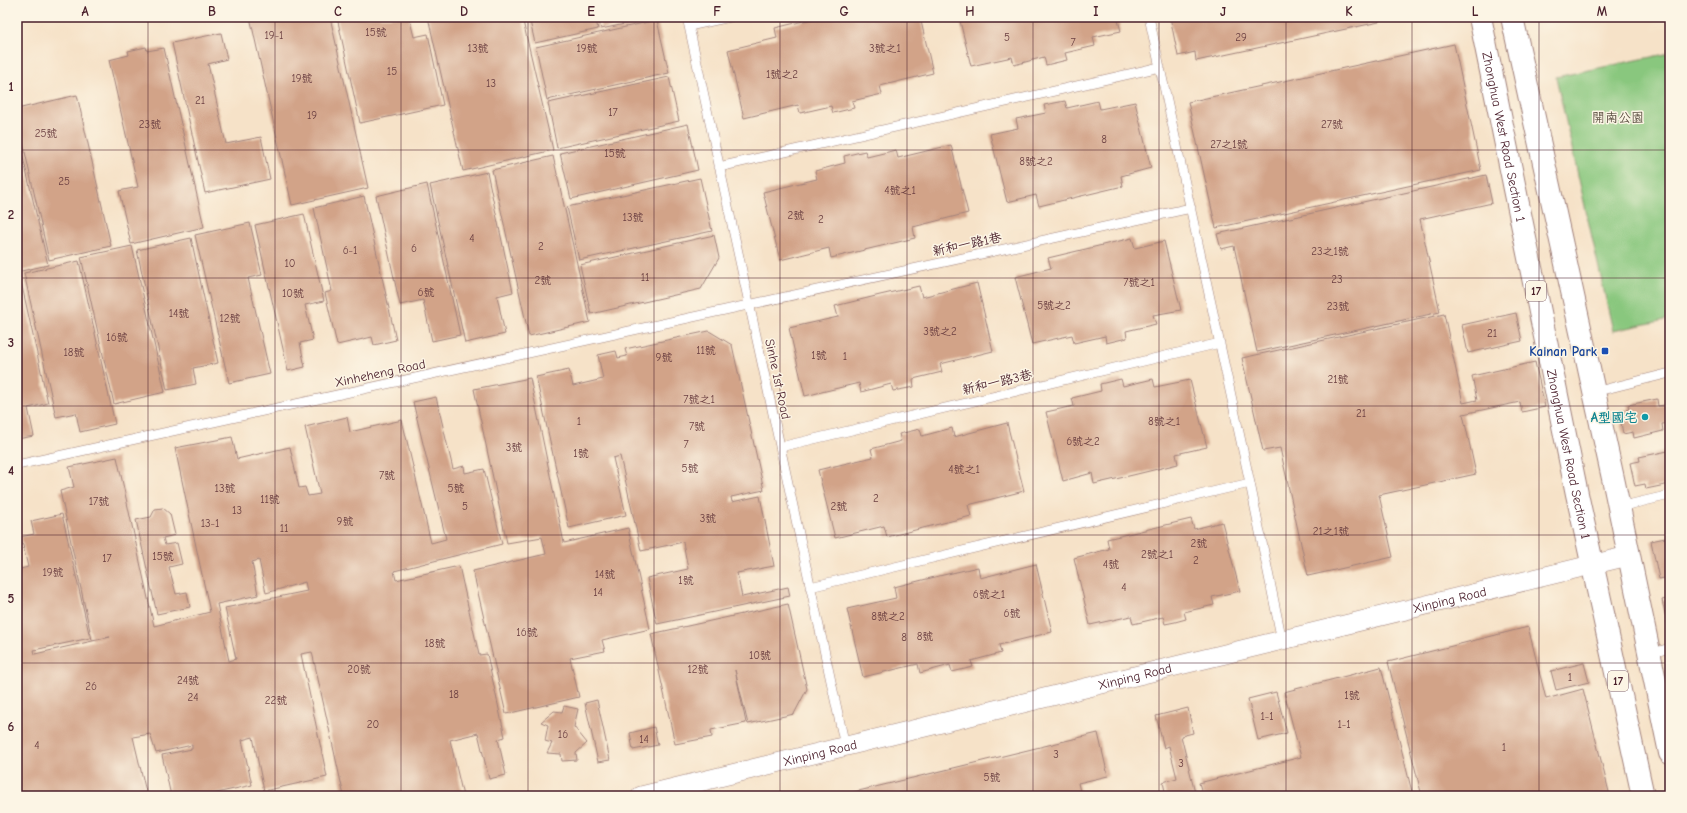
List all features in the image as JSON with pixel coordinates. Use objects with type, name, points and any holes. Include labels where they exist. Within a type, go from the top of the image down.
[{"type":"main road","name":"Zhonghua West Road Section 1","points":[[1480,17],[1593,565],[1643,796]]},
{"type":"main road","points":[[1512,17],[1619,507],[1670,754]]},
{"type":"street","name":"Xinping Road","points":[[640,796],[1628,556]]},
{"type":"lane","points":[[688,22],[730,17]]},
{"type":"lane","points":[[1149,17],[1250,483],[1282,641]]},
{"type":"lane","name":"Sinhe 1st Road","points":[[688,22],[845,746]]},
{"type":"lane","points":[[719,167],[1160,67]]},
{"type":"lane","name":"新和一路1巷","points":[[749,306],[1191,208]]},
{"type":"lane","name":"Xinheheng Road","points":[[17,465],[749,306]]},
{"type":"lane","name":"新和一路3巷","points":[[780,447],[1220,343]]},
{"type":"lane","points":[[1594,392],[1670,373]]},
{"type":"lane","points":[[810,587],[1250,483]]},
{"type":"lane","points":[[1619,507],[1670,495]]},
{"type":"lane","points":[[1649,654],[1670,648]]},
{"type":"green space","name":"開南公園","points":[[1670,53],[1670,319],[1613,331],[1556,77]]},
{"type":"building","points":[[250,17],[330,17],[368,188],[292,205]]},
{"type":"building","points":[[337,17],[409,17],[414,37],[428,34],[443,105],[360,123]]},
{"type":"building","points":[[428,17],[522,17],[553,150],[463,171]]},
{"type":"building","points":[[529,17],[595,17],[598,29],[535,43]]},
{"type":"building","points":[[598,17],[654,17],[654,18],[601,29]]},
{"type":"building","points":[[820,17],[920,17],[933,73],[880,86],[882,94],[852,101],[854,108],[833,113],[831,106],[800,113],[798,105],[744,118],[728,50],[777,38],[775,28]]},
{"type":"building","points":[[959,17],[1117,17],[1121,31],[1093,37],[1095,46],[1065,53],[1067,60],[1046,65],[1044,57],[1014,65],[1012,57],[971,66]]},
{"type":"building","points":[[1170,17],[1378,17],[1379,22],[1196,61],[1195,52],[1178,56]]},
{"type":"building","points":[[657,20],[669,73],[547,100],[536,47]]},
{"type":"building","points":[[221,33],[227,59],[208,64],[226,144],[261,137],[270,179],[205,193],[172,43]]},
{"type":"building","points":[[1454,44],[1481,170],[1216,228],[1188,102]]},
{"type":"building","points":[[146,47],[147,51],[164,48],[204,227],[131,244],[119,191],[138,187],[109,60],[129,55],[128,51]]},
{"type":"building","points":[[669,77],[679,121],[557,148],[548,103]]},
{"type":"building","points":[[77,95],[111,246],[49,260],[17,116],[17,109]]},
{"type":"building","points":[[1065,101],[1067,108],[1098,101],[1100,109],[1135,102],[1151,168],[1121,176],[1123,186],[1039,206],[1036,195],[1007,202],[990,134],[1018,128],[1016,119],[1046,113],[1044,105]]},
{"type":"building","points":[[688,124],[698,170],[571,199],[560,153]]},
{"type":"building","points":[[17,131],[48,265],[17,272]]},
{"type":"building","points":[[951,145],[968,213],[913,227],[915,238],[831,258],[829,248],[780,260],[763,192],[817,179],[815,171],[845,163],[844,156],[865,151],[867,157],[896,150],[898,158]]},
{"type":"building","points":[[553,156],[590,322],[529,336],[492,170]]},
{"type":"building","points":[[487,172],[513,292],[497,296],[505,334],[465,343],[430,185]]},
{"type":"building","points":[[1486,175],[1492,203],[1420,219],[1440,312],[1257,352],[1234,246],[1221,249],[1217,234]]},
{"type":"building","points":[[700,178],[712,231],[579,260],[567,207]]},
{"type":"building","points":[[427,184],[460,335],[432,341],[423,300],[400,305],[376,196]]},
{"type":"building","points":[[364,196],[396,340],[374,345],[372,337],[337,345],[325,293],[332,291],[314,208]]},
{"type":"building","points":[[304,214],[324,301],[305,305],[313,340],[300,343],[305,367],[288,371],[255,225]]},
{"type":"building","points":[[250,223],[262,275],[248,278],[270,374],[229,383],[195,235]]},
{"type":"building","points":[[714,235],[719,258],[701,289],[591,314],[580,265]]},
{"type":"building","points":[[191,238],[218,363],[193,368],[196,384],[167,390],[137,250]]},
{"type":"building","points":[[1132,238],[1135,248],[1164,241],[1181,310],[1153,315],[1156,324],[1126,331],[1127,338],[1106,343],[1105,336],[1074,343],[1072,335],[1032,344],[1015,277],[1051,268],[1048,258]]},
{"type":"building","points":[[132,246],[165,392],[114,404],[81,257]]},
{"type":"building","points":[[79,261],[115,424],[80,432],[76,413],[56,417],[24,273]]},
{"type":"building","points":[[17,277],[20,277],[48,403],[28,408],[34,436],[17,439]]},
{"type":"building","points":[[977,283],[993,351],[940,364],[942,372],[913,379],[914,387],[893,391],[891,384],[861,392],[859,383],[805,396],[789,328],[838,317],[835,306],[880,295],[919,286],[922,297]]},
{"type":"building","points":[[1516,313],[1522,341],[1468,353],[1462,325]]},
{"type":"building","points":[[1444,314],[1463,403],[1477,400],[1472,376],[1535,362],[1545,407],[1522,412],[1520,402],[1463,414],[1476,474],[1379,495],[1393,557],[1308,576],[1280,448],[1263,451],[1242,358]]},
{"type":"building","points":[[709,331],[732,345],[764,490],[731,497],[732,502],[760,496],[774,566],[737,573],[742,597],[788,587],[790,596],[657,624],[647,578],[688,569],[683,542],[641,551],[620,456],[613,458],[626,515],[569,528],[536,377],[569,370],[573,386],[603,379],[598,355],[616,351],[618,358],[627,356],[625,349]]},
{"type":"building","points":[[530,378],[564,543],[628,528],[650,629],[602,640],[605,651],[570,658],[579,697],[506,714],[473,571],[546,554],[542,537],[507,543],[474,389]]},
{"type":"building","points":[[1121,379],[1123,386],[1153,379],[1155,387],[1190,380],[1207,447],[1176,454],[1178,464],[1133,475],[1094,484],[1092,473],[1063,481],[1046,412],[1074,406],[1072,398],[1101,391],[1100,384]]},
{"type":"building","points":[[436,397],[453,469],[464,466],[465,473],[484,469],[502,544],[394,571],[396,580],[459,566],[479,655],[487,654],[505,737],[498,739],[506,775],[489,779],[478,733],[450,740],[463,796],[344,796],[312,652],[301,654],[327,777],[264,791],[253,737],[242,740],[252,785],[203,796],[171,796],[162,755],[192,749],[192,745],[156,753],[150,734],[133,737],[147,796],[17,796],[17,570],[28,567],[21,537],[34,534],[31,521],[62,514],[90,638],[34,650],[35,654],[110,637],[92,640],[60,491],[74,487],[69,467],[117,457],[154,626],[210,612],[175,448],[232,437],[237,459],[290,447],[299,488],[305,487],[308,496],[320,494],[305,427],[347,417],[350,432],[402,420],[431,543],[446,539],[413,402]],"holes":[[[259,560],[266,593],[305,582],[307,591],[225,608],[236,659],[229,661],[217,604],[258,595],[252,562]]]},
{"type":"building","name":"A型國宅","points":[[1657,399],[1658,406],[1670,404],[1670,423],[1662,424],[1663,431],[1634,438],[1633,432],[1623,434],[1619,411],[1629,409],[1628,405]]},
{"type":"building","points":[[1007,423],[1024,491],[968,505],[971,516],[887,537],[884,526],[835,538],[818,470],[873,457],[871,449],[901,441],[899,434],[920,429],[922,436],[952,428],[954,437]]},
{"type":"building","name":"A型國宅","points":[[1668,451],[1670,458],[1670,484],[1646,489],[1645,484],[1635,486],[1630,463],[1640,461],[1639,457]]},
{"type":"building","points":[[163,508],[170,514],[175,535],[163,538],[165,545],[177,543],[182,564],[169,567],[176,594],[187,592],[190,607],[157,614],[136,520],[151,517],[155,509]]},
{"type":"building","points":[[1191,519],[1194,529],[1222,522],[1240,591],[1212,597],[1214,605],[1184,612],[1186,619],[1175,622],[1165,624],[1163,617],[1133,624],[1131,616],[1090,625],[1074,558],[1109,549],[1107,539]]},
{"type":"building","points":[[1670,537],[1670,577],[1659,579],[1651,541]]},
{"type":"building","points":[[1036,564],[1052,632],[999,645],[1001,653],[971,661],[973,667],[952,672],[950,665],[920,673],[918,664],[863,677],[847,609],[896,598],[894,587],[939,576],[978,567],[980,578]]},
{"type":"building","points":[[1670,598],[1670,632],[1669,632],[1662,600]]},
{"type":"building","points":[[788,604],[807,689],[794,714],[748,724],[735,670],[746,723],[711,730],[712,737],[675,744],[651,634]]},
{"type":"building","points":[[1528,627],[1546,699],[1583,689],[1610,796],[1422,796],[1388,662]]},
{"type":"building","points":[[1584,663],[1589,682],[1556,690],[1551,671]]},
{"type":"building","points":[[1381,667],[1413,796],[1203,796],[1199,783],[1301,757],[1284,692]]},
{"type":"building","points":[[1276,692],[1287,733],[1258,740],[1248,699]]},
{"type":"building","points":[[597,700],[610,760],[598,762],[585,703]]},
{"type":"building","points":[[564,706],[578,709],[574,727],[587,743],[576,753],[577,760],[562,761],[561,754],[547,753],[552,743],[545,741],[548,725],[541,722],[554,711],[562,712]]},
{"type":"building","points":[[1188,708],[1193,733],[1181,736],[1196,796],[1166,796],[1163,782],[1177,778],[1169,746],[1164,748],[1156,716]]},
{"type":"building","points":[[654,727],[658,745],[633,750],[630,733]]},
{"type":"building","points":[[1098,733],[1108,776],[1078,783],[1081,796],[838,796]]},
{"type":"place","name":"Kainan Park","points":[[1605,351]]},
{"type":"place","name":"A型國宅","points":[[1645,417]]}]
